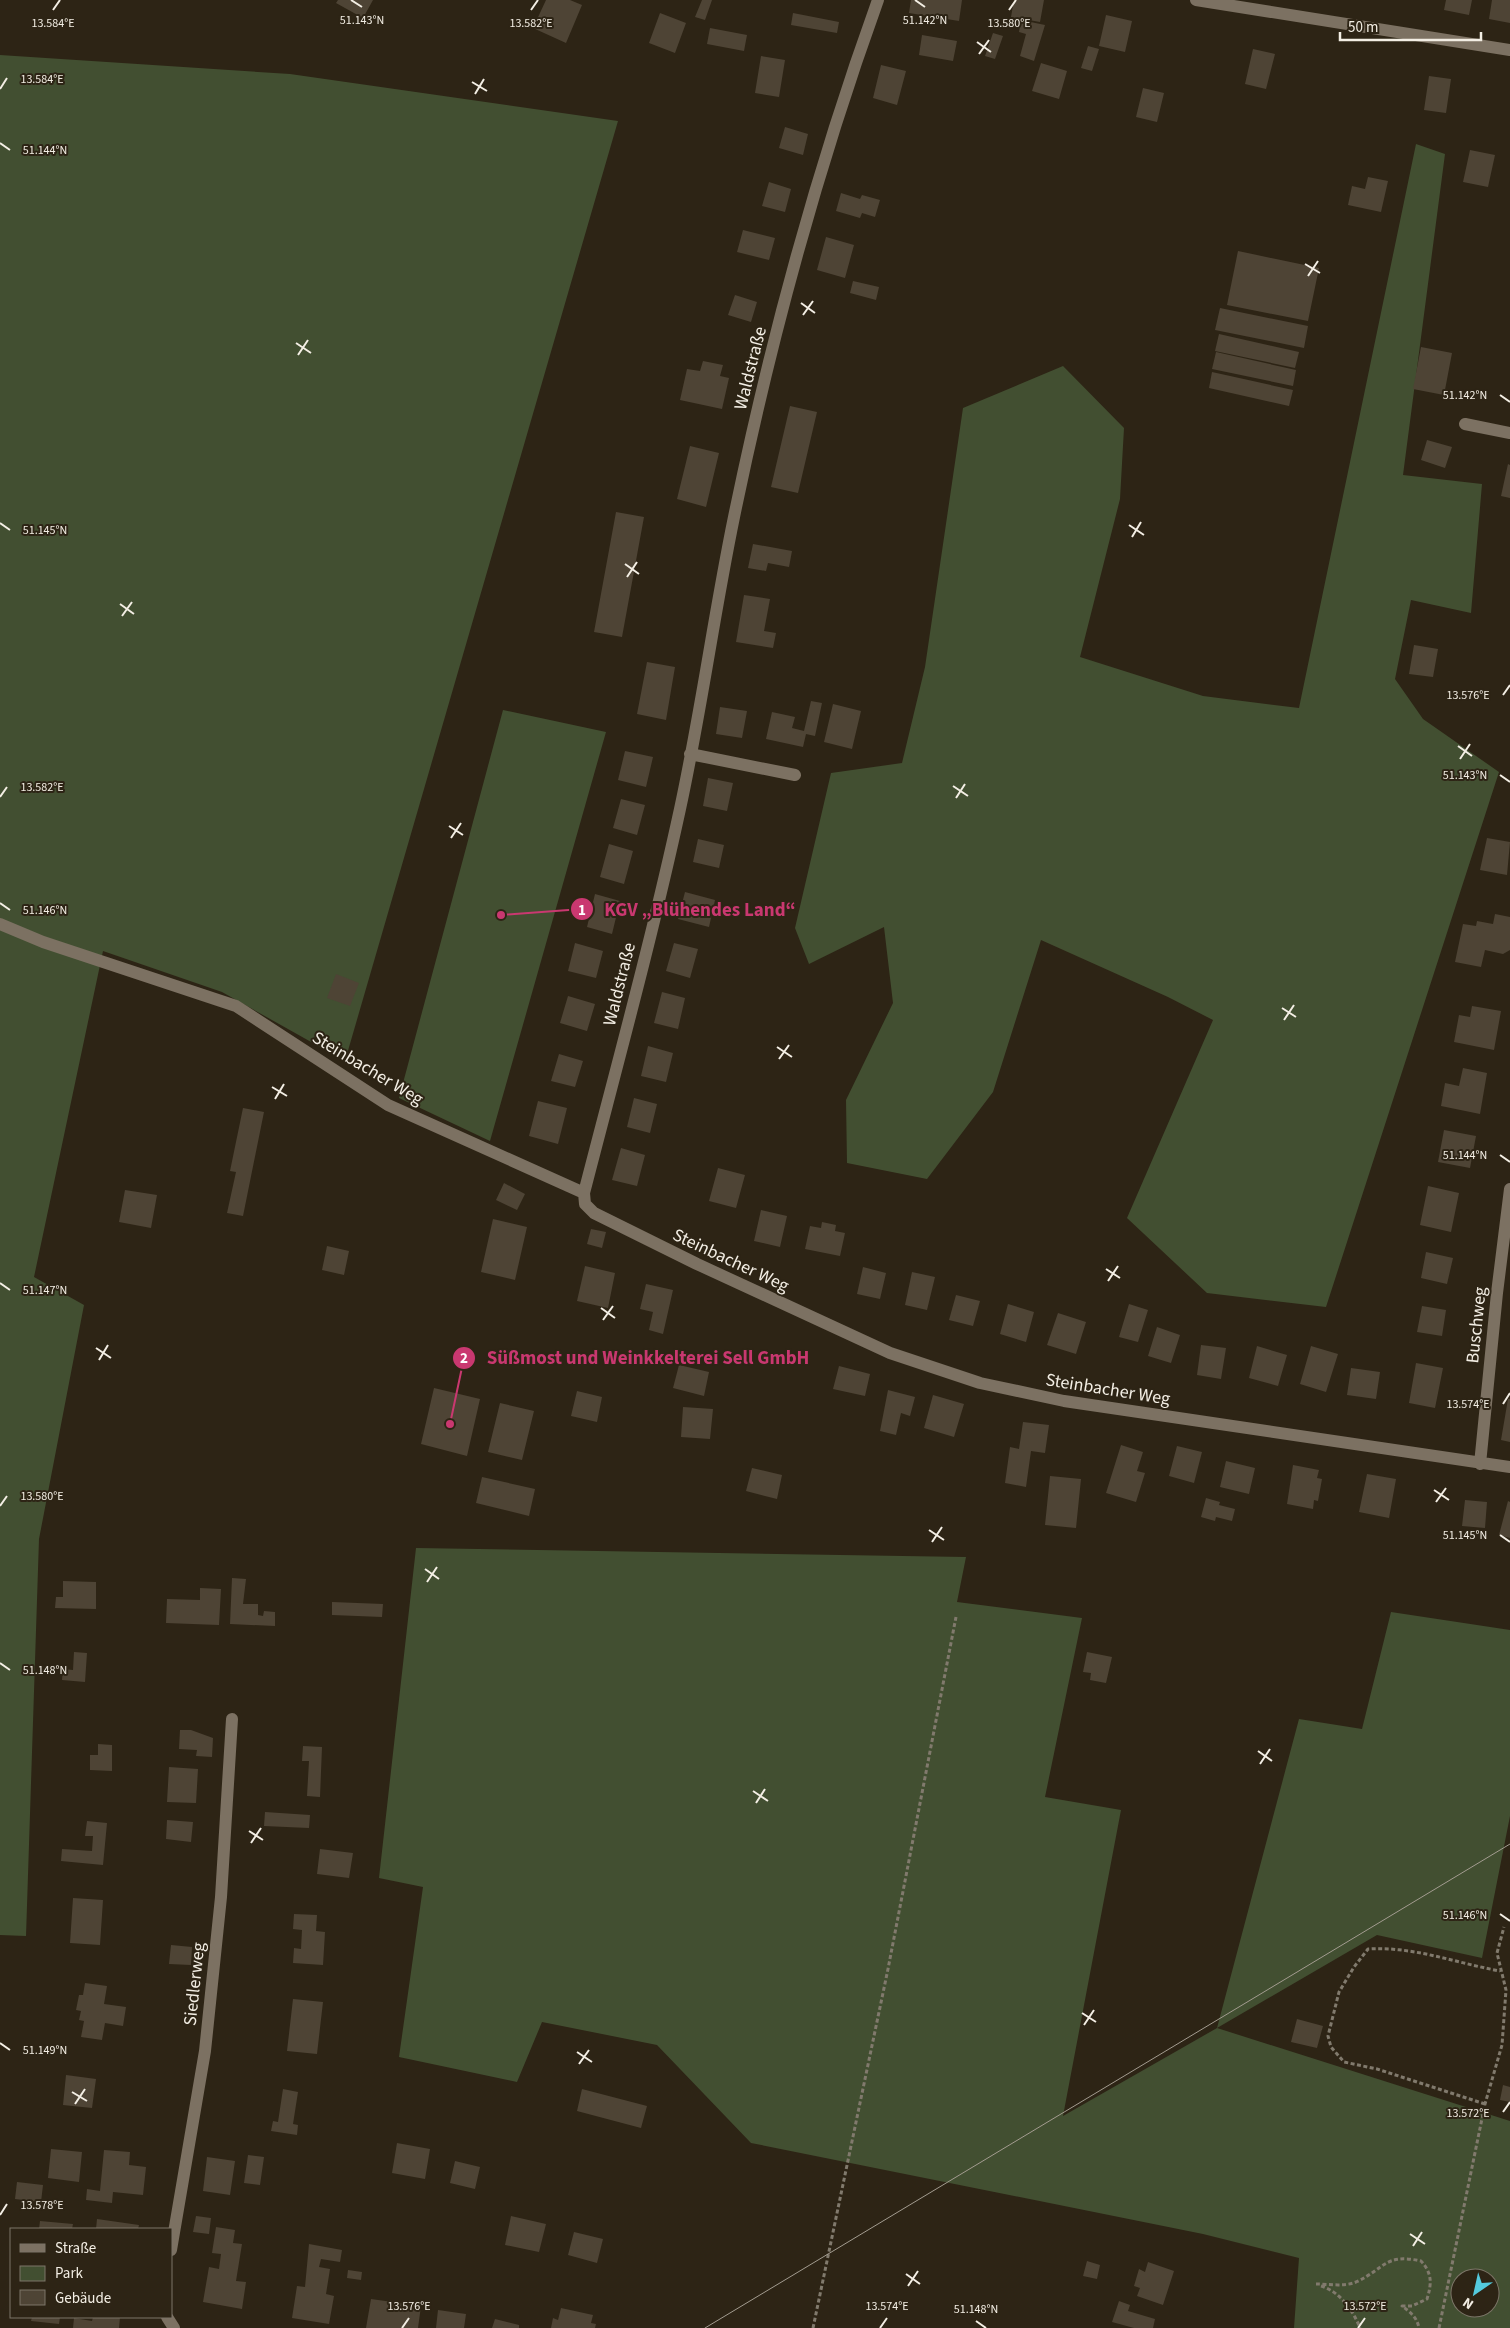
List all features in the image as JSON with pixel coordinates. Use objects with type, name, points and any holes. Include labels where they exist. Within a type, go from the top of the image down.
[{"type":"street","name":"Waldstraße","points":[[584,1193],[665,877],[733,521],[784,301],[824,163],[878,0]]},
{"type":"street","points":[[1196,0],[1510,50]]},
{"type":"street","points":[[1465,424],[1510,433]]},
{"type":"street","points":[[690,754],[795,775]]},
{"type":"street","name":"Steinbacher Weg","points":[[0,924],[43,942],[236,1006],[388,1105],[584,1193],[585,1204],[594,1213],[697,1264],[890,1353],[980,1382],[1064,1401],[1510,1467]]},
{"type":"street","name":"Buschweg","points":[[1480,1464],[1497,1293],[1510,1189]]},
{"type":"street","name":"Siedlerweg","points":[[172,2244],[206,2041],[221,1897],[232,1719]]},
{"type":"path","points":[[813,2328],[888,1969],[956,1617]]},
{"type":"path","points":[[1439,2328],[1485,2104],[1502,2045],[1506,1990],[1497,1952],[1504,1927]]},
{"type":"path","points":[[1485,2104],[1377,2069],[1344,2062],[1331,2047],[1328,2036],[1339,1992],[1354,1967],[1368,1949],[1386,1948],[1414,1951],[1500,1971]]},
{"type":"path","points":[[1360,2328],[1351,2310],[1338,2295],[1329,2288],[1316,2284],[1338,2285],[1355,2282],[1396,2258],[1421,2261],[1428,2269],[1431,2279],[1427,2299],[1412,2306],[1402,2306],[1411,2312],[1418,2321],[1419,2328]]},
{"type":"green space","points":[[0,55],[290,74],[618,121],[345,1061],[222,992],[103,951],[34,1277],[84,1305],[39,1539],[26,1936],[0,1935]]},
{"type":"green space","points":[[1416,144],[1445,154],[1403,475],[1482,484],[1471,613],[1411,600],[1395,679],[1423,719],[1499,772],[1326,1307],[1207,1293],[1127,1218],[1213,1020],[1168,997],[1041,940],[993,1092],[927,1179],[847,1163],[846,1100],[893,1003],[884,927],[809,964],[795,928],[831,773],[902,763],[925,667],[963,408],[1063,366],[1124,428],[1120,499],[1080,657],[1203,696],[1299,708]]},
{"type":"green space","points":[[503,710],[606,732],[490,1141],[399,1098]]},
{"type":"green space","points":[[416,1548],[966,1557],[957,1602],[1082,1618],[1045,1797],[1121,1810],[1063,2116],[1217,2028],[1510,2121],[1510,2328],[1294,2328],[1299,2258],[1203,2234],[751,2143],[657,2045],[542,2022],[517,2082],[399,2057],[423,1887],[379,1878]]},
{"type":"green space","points":[[1391,1612],[1510,1630],[1510,1816],[1482,1958],[1377,1935],[1217,2028],[1299,1719],[1362,1729]]},
{"type":"building","points":[[338,0],[373,0],[363,18],[336,3]]},
{"type":"building","points":[[546,0],[570,0],[582,5],[566,43],[533,28]]},
{"type":"building","points":[[702,0],[712,0],[705,20],[695,17]]},
{"type":"building","points":[[911,0],[962,0],[959,21],[909,13]]},
{"type":"building","points":[[1014,0],[1044,0],[1040,22],[1011,17]]},
{"type":"building","points":[[1446,0],[1472,0],[1469,15],[1444,10]]},
{"type":"building","points":[[1492,0],[1510,0],[1510,23],[1489,19]]},
{"type":"building","points":[[660,13],[686,23],[675,53],[649,43]]},
{"type":"building","points":[[793,13],[839,22],[837,33],[791,25]]},
{"type":"building","points":[[1106,15],[1132,21],[1125,52],[1099,46]]},
{"type":"building","points":[[1021,20],[1045,25],[1034,61],[1020,56],[1026,34],[1019,32]]},
{"type":"building","points":[[710,28],[747,35],[744,51],[707,44]]},
{"type":"building","points":[[993,33],[1003,36],[995,59],[985,56]]},
{"type":"building","points":[[922,35],[957,41],[953,61],[919,55]]},
{"type":"building","points":[[1088,46],[1099,49],[1092,71],[1081,68]]},
{"type":"building","points":[[1253,49],[1275,54],[1266,89],[1245,84]]},
{"type":"building","points":[[761,56],[785,60],[779,97],[755,93]]},
{"type":"building","points":[[1041,63],[1067,71],[1059,99],[1032,91]]},
{"type":"building","points":[[881,65],[906,71],[897,105],[873,98]]},
{"type":"building","points":[[1429,76],[1451,79],[1446,113],[1424,110]]},
{"type":"building","points":[[1143,88],[1164,93],[1157,122],[1136,117]]},
{"type":"building","points":[[785,127],[808,134],[803,155],[779,148]]},
{"type":"building","points":[[1470,150],[1495,155],[1488,187],[1463,182]]},
{"type":"building","points":[[1368,177],[1388,181],[1381,212],[1348,205],[1352,186],[1365,189]]},
{"type":"building","points":[[769,182],[791,189],[785,212],[762,206]]},
{"type":"building","points":[[841,193],[860,199],[862,195],[880,200],[875,217],[862,213],[860,218],[836,211]]},
{"type":"building","points":[[743,230],[775,238],[769,260],[737,252]]},
{"type":"building","points":[[826,237],[854,245],[845,278],[817,270]]},
{"type":"building","points":[[1238,251],[1319,268],[1308,321],[1227,305]]},
{"type":"building","points":[[853,281],[879,287],[876,300],[850,293]]},
{"type":"building","points":[[735,295],[757,302],[751,322],[728,315]]},
{"type":"building","points":[[1220,308],[1308,326],[1304,348],[1215,330]]},
{"type":"building","points":[[1219,334],[1299,352],[1295,368],[1215,351]]},
{"type":"building","points":[[1421,347],[1452,353],[1444,395],[1413,389]]},
{"type":"building","points":[[1216,352],[1296,370],[1293,386],[1212,369]]},
{"type":"building","points":[[703,361],[723,365],[720,376],[729,378],[722,409],[680,400],[687,369],[700,371]]},
{"type":"building","points":[[1212,372],[1293,390],[1289,406],[1209,388]]},
{"type":"building","points":[[790,406],[817,412],[798,493],[771,487]]},
{"type":"building","points":[[1427,440],[1452,447],[1445,468],[1421,460]]},
{"type":"building","points":[[690,446],[719,453],[706,507],[677,499]]},
{"type":"building","points":[[1508,464],[1510,465],[1510,498],[1501,496]]},
{"type":"building","points":[[616,512],[644,517],[622,637],[594,632]]},
{"type":"building","points":[[753,544],[792,551],[789,567],[768,563],[766,571],[748,568]]},
{"type":"building","points":[[744,595],[770,599],[764,631],[776,633],[773,648],[736,642]]},
{"type":"building","points":[[1414,645],[1438,649],[1433,677],[1409,674]]},
{"type":"building","points":[[647,662],[675,667],[666,720],[637,714]]},
{"type":"building","points":[[811,701],[822,703],[815,736],[806,734],[803,747],[766,739],[772,712],[795,717],[792,728],[804,731]]},
{"type":"building","points":[[833,704],[861,711],[852,749],[824,742]]},
{"type":"building","points":[[720,707],[747,711],[742,738],[716,734]]},
{"type":"building","points":[[625,751],[653,757],[646,787],[618,780]]},
{"type":"building","points":[[708,778],[733,783],[727,811],[703,806]]},
{"type":"building","points":[[621,799],[645,805],[637,835],[613,828]]},
{"type":"building","points":[[1487,838],[1510,842],[1507,875],[1480,870]]},
{"type":"building","points":[[698,839],[724,845],[719,868],[693,862]]},
{"type":"building","points":[[609,844],[633,851],[624,884],[600,877]]},
{"type":"building","points":[[685,892],[715,900],[709,927],[678,919]]},
{"type":"building","points":[[595,894],[620,901],[612,934],[587,927]]},
{"type":"building","points":[[1495,914],[1510,917],[1510,950],[1503,954],[1485,950],[1481,967],[1455,962],[1463,924],[1476,926],[1477,921],[1493,924]]},
{"type":"building","points":[[575,943],[603,951],[596,978],[568,971]]},
{"type":"building","points":[[674,943],[698,949],[690,978],[666,971]]},
{"type":"building","points":[[336,974],[359,983],[350,1006],[327,998]]},
{"type":"building","points":[[662,992],[685,998],[678,1029],[654,1023]]},
{"type":"building","points":[[568,996],[595,1004],[587,1031],[560,1023]]},
{"type":"building","points":[[1472,1006],[1501,1011],[1494,1050],[1454,1042],[1459,1015],[1470,1017]]},
{"type":"building","points":[[648,1046],[673,1053],[666,1082],[641,1076]]},
{"type":"building","points":[[559,1054],[583,1061],[575,1087],[551,1081]]},
{"type":"building","points":[[1463,1068],[1487,1073],[1480,1114],[1441,1106],[1445,1083],[1459,1086]]},
{"type":"building","points":[[634,1098],[657,1104],[650,1133],[627,1127]]},
{"type":"building","points":[[538,1101],[567,1108],[558,1144],[529,1136]]},
{"type":"building","points":[[243,1108],[264,1112],[243,1216],[227,1213],[236,1172],[230,1171]]},
{"type":"building","points":[[1444,1130],[1476,1136],[1470,1168],[1438,1162]]},
{"type":"building","points":[[621,1148],[645,1155],[637,1186],[612,1180]]},
{"type":"building","points":[[718,1168],[745,1175],[736,1208],[709,1201]]},
{"type":"building","points":[[504,1183],[525,1194],[517,1210],[496,1200]]},
{"type":"building","points":[[1428,1186],[1459,1193],[1451,1232],[1420,1225]]},
{"type":"building","points":[[125,1190],[157,1195],[151,1228],[119,1222]]},
{"type":"building","points":[[761,1210],[787,1216],[780,1247],[754,1241]]},
{"type":"building","points":[[493,1219],[527,1227],[515,1280],[481,1272]]},
{"type":"building","points":[[822,1222],[836,1225],[835,1231],[845,1233],[840,1256],[805,1249],[810,1226],[821,1228]]},
{"type":"building","points":[[591,1229],[606,1232],[602,1248],[587,1244]]},
{"type":"building","points":[[327,1246],[349,1251],[344,1275],[322,1270]]},
{"type":"building","points":[[1426,1252],[1453,1258],[1447,1284],[1421,1278]]},
{"type":"building","points":[[585,1266],[615,1273],[608,1308],[577,1301]]},
{"type":"building","points":[[863,1267],[886,1273],[880,1299],[857,1294]]},
{"type":"building","points":[[912,1272],[935,1277],[927,1310],[905,1305]]},
{"type":"building","points":[[646,1284],[673,1290],[663,1334],[649,1330],[653,1312],[640,1309]]},
{"type":"building","points":[[956,1295],[980,1301],[973,1326],[949,1320]]},
{"type":"building","points":[[1008,1304],[1034,1312],[1026,1342],[1000,1334]]},
{"type":"building","points":[[1129,1304],[1148,1310],[1138,1342],[1119,1337]]},
{"type":"building","points":[[1422,1306],[1446,1310],[1442,1336],[1417,1332]]},
{"type":"building","points":[[1058,1313],[1086,1322],[1076,1354],[1047,1345]]},
{"type":"building","points":[[1157,1327],[1180,1335],[1171,1363],[1148,1356]]},
{"type":"building","points":[[1201,1345],[1226,1348],[1221,1379],[1197,1375]]},
{"type":"building","points":[[1257,1346],[1287,1355],[1278,1386],[1249,1378]]},
{"type":"building","points":[[1311,1346],[1338,1354],[1326,1392],[1300,1384]]},
{"type":"building","points":[[1416,1363],[1443,1368],[1435,1408],[1409,1403]]},
{"type":"building","points":[[679,1365],[709,1372],[704,1396],[673,1388]]},
{"type":"building","points":[[839,1366],[870,1374],[865,1396],[833,1389]]},
{"type":"building","points":[[1351,1368],[1380,1372],[1376,1399],[1347,1395]]},
{"type":"building","points":[[434,1388],[480,1399],[467,1456],[421,1444]]},
{"type":"building","points":[[888,1390],[915,1397],[910,1416],[901,1413],[896,1435],[880,1431]]},
{"type":"building","points":[[577,1391],[602,1397],[597,1422],[571,1416]]},
{"type":"building","points":[[933,1395],[964,1404],[954,1437],[924,1428]]},
{"type":"building","points":[[1508,1399],[1510,1399],[1510,1442],[1501,1440]]},
{"type":"building","points":[[500,1403],[534,1411],[522,1460],[488,1452]]},
{"type":"building","points":[[683,1407],[713,1409],[710,1439],[681,1437]]},
{"type":"building","points":[[1023,1422],[1049,1425],[1045,1453],[1031,1451],[1026,1487],[1005,1483],[1010,1447],[1019,1449]]},
{"type":"building","points":[[1121,1445],[1143,1452],[1137,1471],[1145,1473],[1136,1502],[1106,1493]]},
{"type":"building","points":[[1177,1446],[1202,1452],[1194,1483],[1169,1476]]},
{"type":"building","points":[[1226,1461],[1255,1468],[1249,1494],[1220,1487]]},
{"type":"building","points":[[1293,1465],[1319,1470],[1317,1478],[1322,1479],[1318,1501],[1314,1500],[1313,1509],[1287,1504]]},
{"type":"building","points":[[752,1468],[782,1475],[777,1499],[746,1491]]},
{"type":"building","points":[[1367,1474],[1396,1479],[1389,1518],[1359,1512]]},
{"type":"building","points":[[1050,1476],[1081,1479],[1076,1528],[1045,1525]]},
{"type":"building","points":[[482,1477],[535,1489],[529,1516],[476,1503]]},
{"type":"building","points":[[1206,1498],[1220,1502],[1219,1505],[1235,1509],[1232,1521],[1216,1517],[1215,1521],[1201,1517]]},
{"type":"building","points":[[1465,1500],[1487,1502],[1485,1528],[1462,1526]]},
{"type":"building","points":[[1508,1501],[1510,1502],[1510,1538],[1499,1535]]},
{"type":"building","points":[[232,1578],[246,1579],[243,1604],[258,1604],[258,1615],[263,1616],[264,1611],[275,1612],[275,1626],[230,1624]]},
{"type":"building","points":[[63,1581],[96,1582],[96,1609],[55,1608],[56,1597],[63,1597]]},
{"type":"building","points":[[200,1588],[221,1589],[219,1625],[166,1623],[167,1599],[200,1600]]},
{"type":"building","points":[[332,1602],[383,1604],[382,1617],[332,1615]]},
{"type":"building","points":[[74,1652],[87,1653],[85,1682],[62,1680],[63,1669],[73,1670]]},
{"type":"building","points":[[1087,1652],[1112,1657],[1106,1683],[1090,1680],[1091,1673],[1083,1672]]},
{"type":"building","points":[[180,1730],[191,1730],[213,1738],[212,1757],[196,1756],[197,1750],[179,1749]]},
{"type":"building","points":[[98,1744],[112,1745],[112,1771],[90,1770],[90,1755],[98,1755]]},
{"type":"building","points":[[303,1746],[322,1747],[320,1797],[307,1796],[309,1761],[302,1761]]},
{"type":"building","points":[[169,1767],[198,1769],[196,1803],[167,1802]]},
{"type":"building","points":[[265,1812],[310,1815],[309,1828],[264,1826]]},
{"type":"building","points":[[167,1820],[193,1822],[191,1842],[166,1839]]},
{"type":"building","points":[[87,1821],[107,1823],[103,1865],[61,1861],[62,1849],[92,1851],[93,1836],[85,1836]]},
{"type":"building","points":[[320,1849],[353,1853],[349,1878],[317,1874]]},
{"type":"building","points":[[73,1898],[103,1900],[100,1945],[70,1943]]},
{"type":"building","points":[[294,1914],[317,1915],[316,1931],[325,1932],[323,1965],[293,1963],[294,1948],[301,1949],[302,1930],[293,1929]]},
{"type":"building","points":[[171,1945],[192,1947],[191,1965],[169,1964]]},
{"type":"building","points":[[85,1983],[107,1986],[104,2004],[126,2007],[123,2026],[105,2023],[102,2040],[81,2037],[84,2021],[79,2020],[81,2011],[76,2010],[79,1995],[83,1995]]},
{"type":"building","points":[[293,1999],[323,2002],[317,2054],[287,2051]]},
{"type":"building","points":[[1297,2019],[1323,2026],[1317,2048],[1291,2042]]},
{"type":"building","points":[[66,2075],[96,2079],[92,2108],[63,2105]]},
{"type":"building","points":[[1503,2085],[1510,2087],[1510,2102],[1500,2100]]},
{"type":"building","points":[[283,2089],[298,2092],[293,2124],[298,2125],[297,2135],[271,2131],[273,2121],[278,2122]]},
{"type":"building","points":[[582,2089],[647,2106],[641,2128],[577,2111]]},
{"type":"building","points":[[397,2143],[430,2149],[425,2179],[392,2173]]},
{"type":"building","points":[[51,2149],[82,2152],[79,2182],[48,2178]]},
{"type":"building","points":[[104,2150],[130,2152],[129,2165],[146,2167],[143,2195],[113,2192],[112,2203],[86,2200],[87,2189],[100,2191]]},
{"type":"building","points":[[248,2155],[264,2157],[260,2185],[244,2183]]},
{"type":"building","points":[[207,2157],[235,2161],[230,2195],[203,2191]]},
{"type":"building","points":[[455,2161],[480,2167],[475,2189],[450,2183]]},
{"type":"building","points":[[17,2182],[43,2185],[41,2202],[15,2199]]},
{"type":"building","points":[[196,2216],[211,2218],[209,2234],[193,2232]]},
{"type":"building","points":[[511,2216],[546,2224],[539,2252],[505,2245]]},
{"type":"building","points":[[97,2219],[139,2225],[138,2228],[96,2228]]},
{"type":"building","points":[[40,2221],[73,2224],[72,2228],[39,2228]]},
{"type":"building","points":[[216,2227],[235,2230],[233,2243],[242,2244],[236,2281],[246,2282],[242,2309],[203,2302],[209,2267],[219,2269],[221,2254],[212,2253]]},
{"type":"building","points":[[574,2232],[603,2239],[597,2263],[568,2255]]},
{"type":"building","points":[[309,2244],[342,2250],[340,2262],[321,2259],[319,2267],[330,2269],[326,2294],[334,2296],[329,2324],[292,2318],[297,2286],[305,2287]]},
{"type":"building","points":[[1087,2261],[1100,2265],[1097,2279],[1083,2276]]},
{"type":"building","points":[[1148,2262],[1174,2271],[1163,2305],[1137,2296],[1140,2288],[1134,2286],[1139,2269],[1145,2272]]},
{"type":"building","points":[[348,2270],[362,2272],[361,2280],[347,2278]]},
{"type":"building","points":[[371,2299],[421,2306],[418,2328],[366,2328]]},
{"type":"building","points":[[1119,2301],[1130,2305],[1128,2311],[1155,2319],[1153,2328],[1134,2328],[1112,2322]]},
{"type":"building","points":[[561,2308],[593,2315],[591,2323],[596,2324],[595,2328],[551,2328],[553,2318],[558,2320]]},
{"type":"building","points":[[438,2310],[466,2314],[464,2328],[436,2328]]},
{"type":"building","points":[[32,2318],[60,2318],[59,2324],[31,2321]]},
{"type":"building","points":[[74,2318],[92,2321],[93,2318],[120,2318],[119,2328],[73,2328]]},
{"type":"building","points":[[495,2319],[519,2325],[519,2328],[492,2328]]},
{"type":"tram line","points":[[705,2328],[1510,1844]]},
{"type":"place","name":"KGV „Blühendes Land“","points":[[501,915]]},
{"type":"place","name":"Süßmost und Weinkkelterei Sell GmbH","points":[[450,1424]]}]
